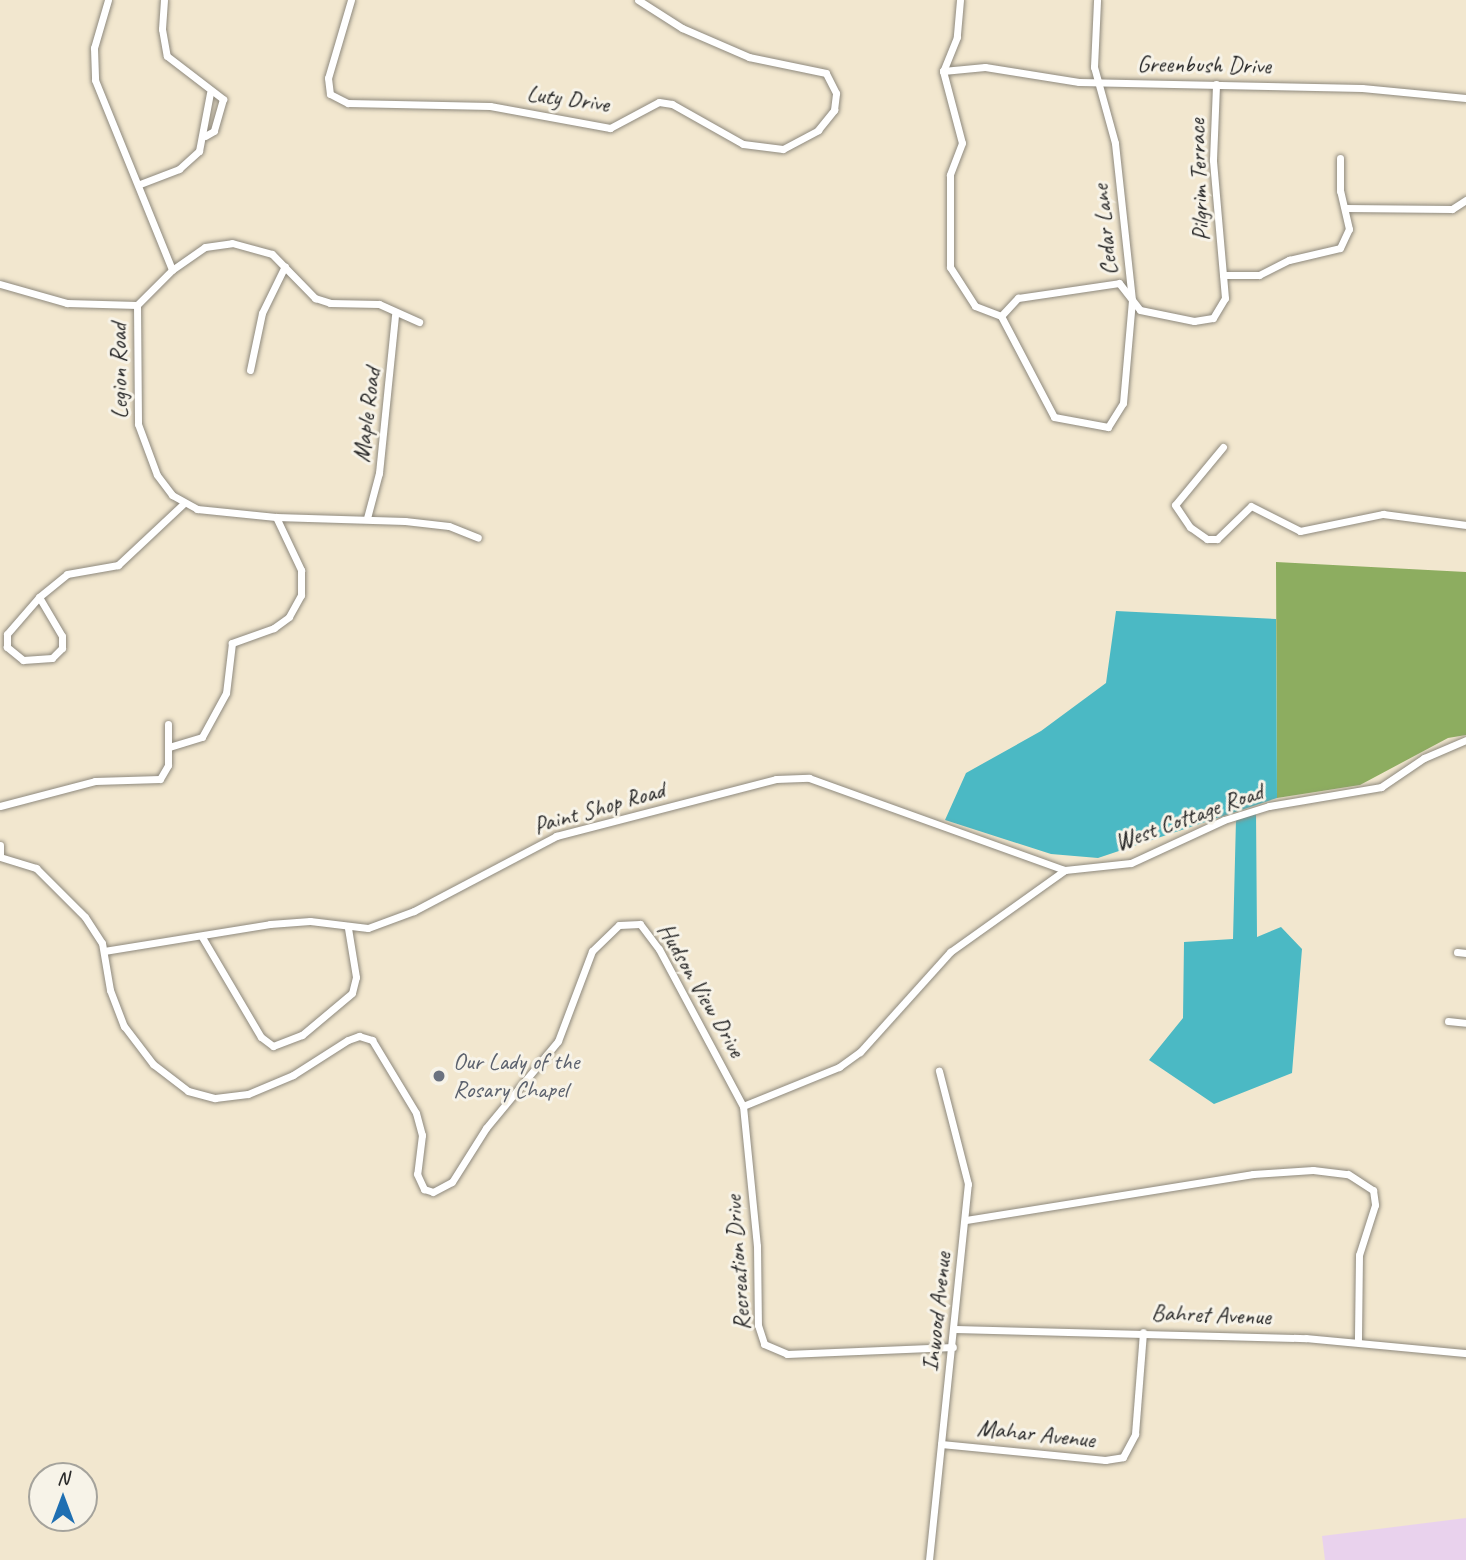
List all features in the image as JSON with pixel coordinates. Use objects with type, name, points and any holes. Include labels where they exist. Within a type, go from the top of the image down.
[{"type":"street","points":[[108,0],[93,48],[95,80],[140,184],[172,270]]},
{"type":"street","points":[[140,184],[179,169],[199,151],[205,136],[214,131],[222,99],[210,93],[167,56],[164,0]]},
{"type":"street","name":"Luty Drive","points":[[351,0],[328,78],[330,94],[348,103],[490,106],[610,128],[659,102],[672,104],[743,144],[783,149],[818,130],[834,110],[836,93],[826,73],[749,57],[682,28],[638,0]]},
{"type":"street","points":[[960,0],[957,37],[943,71],[962,143],[950,176],[948,257],[963,294],[975,306],[1002,316],[1018,298],[1119,283],[1132,300]]},
{"type":"street","name":"Cedar Lane","points":[[1002,316],[1049,412],[1061,420],[1108,427],[1120,412],[1132,300],[1115,143],[1094,67],[1097,0]]},
{"type":"street","name":"Greenbush Drive","points":[[943,71],[985,67],[1100,83],[1362,88],[1466,97]]},
{"type":"street","name":"Pilgrim Terrace","points":[[1132,300],[1140,310],[1205,321],[1223,307],[1223,275],[1213,160],[1216,84]]},
{"type":"street","points":[[205,136],[202,128],[210,93]]},
{"type":"street","points":[[1223,275],[1259,275],[1289,260],[1333,252],[1348,236],[1340,191],[1340,158]]},
{"type":"street","points":[[1345,208],[1452,209],[1466,200]]},
{"type":"street","name":"Legion Road","points":[[183,504],[157,475],[141,441],[136,406],[137,305],[172,270],[205,247],[232,243],[261,248],[285,266],[315,298],[330,303],[379,304],[395,314],[419,322]]},
{"type":"street","points":[[250,370],[262,313],[285,266]]},
{"type":"street","points":[[0,284],[67,303],[137,305]]},
{"type":"street","name":"Maple Road","points":[[367,518],[379,473],[395,314]]},
{"type":"street","points":[[1223,447],[1175,505],[1191,527],[1208,539],[1217,539],[1251,506],[1300,531],[1383,514],[1466,525]]},
{"type":"street","points":[[39,597],[62,636],[62,648],[52,658],[23,660],[7,647],[7,634],[39,597],[67,574],[118,565],[183,504],[229,514],[337,521],[367,518],[449,526],[478,538]]},
{"type":"street","points":[[169,747],[202,737],[226,692],[232,643],[274,628],[293,611],[301,595],[301,570],[276,517]]},
{"type":"street","points":[[0,806],[95,781],[160,779],[168,768],[168,724]]},
{"type":"street","name":"West Cottage Road","points":[[743,1106],[839,1067],[860,1052],[950,952],[1065,870],[1130,863],[1224,820],[1269,806],[1381,787],[1424,758],[1466,740]]},
{"type":"street","name":"Paint Shop Road","points":[[104,951],[301,921],[368,928],[404,915],[556,836],[776,779],[809,778],[1065,870]]},
{"type":"street","points":[[0,845],[0,857]]},
{"type":"street","name":"Hudson View Drive","points":[[0,857],[29,864],[48,877],[85,917],[104,951],[113,1000],[130,1035],[162,1073],[197,1095],[224,1098],[248,1094],[293,1076],[348,1040],[372,1040],[419,1120],[417,1174],[428,1192],[448,1186],[486,1128],[558,1041],[587,960],[605,936],[624,923],[640,924],[652,936],[743,1106],[749,1155]]},
{"type":"street","points":[[202,937],[261,1037],[274,1046],[302,1035],[352,993],[356,977],[348,928]]},
{"type":"street","points":[[1448,1021],[1466,1023]]},
{"type":"street","name":"Inwood Avenue","points":[[929,1560],[966,1220],[965,1163],[939,1071]]},
{"type":"street","name":"Recreation Drive","points":[[749,1155],[758,1325],[768,1347],[787,1353],[953,1347]]},
{"type":"street","points":[[966,1220],[1253,1174],[1313,1170],[1348,1174],[1373,1190],[1375,1205],[1360,1245],[1358,1342]]},
{"type":"street","name":"Bahret Avenue","points":[[955,1329],[1143,1332],[1358,1342],[1466,1353]]},
{"type":"street","name":"Mahar Avenue","points":[[941,1444],[1105,1460],[1123,1457],[1135,1434],[1143,1332]]},
{"type":"shaded area","points":[[1466,1518],[1466,1560],[1325,1560],[1322,1536]]},
{"type":"green space","points":[[1276,562],[1466,572],[1466,735],[1448,738],[1360,785],[1277,798]]},
{"type":"water","points":[[1116,611],[1276,619],[1277,798],[1098,858],[1051,854],[945,820],[966,773],[1041,731],[1106,683]]},
{"type":"water","points":[[1256,812],[1257,937],[1281,927],[1302,949],[1292,1073],[1214,1104],[1149,1060],[1183,1018],[1184,942],[1233,939],[1236,819]]},
{"type":"place","name":"Our Lady of the Rosary Chapel","points":[[439,1076]]}]
